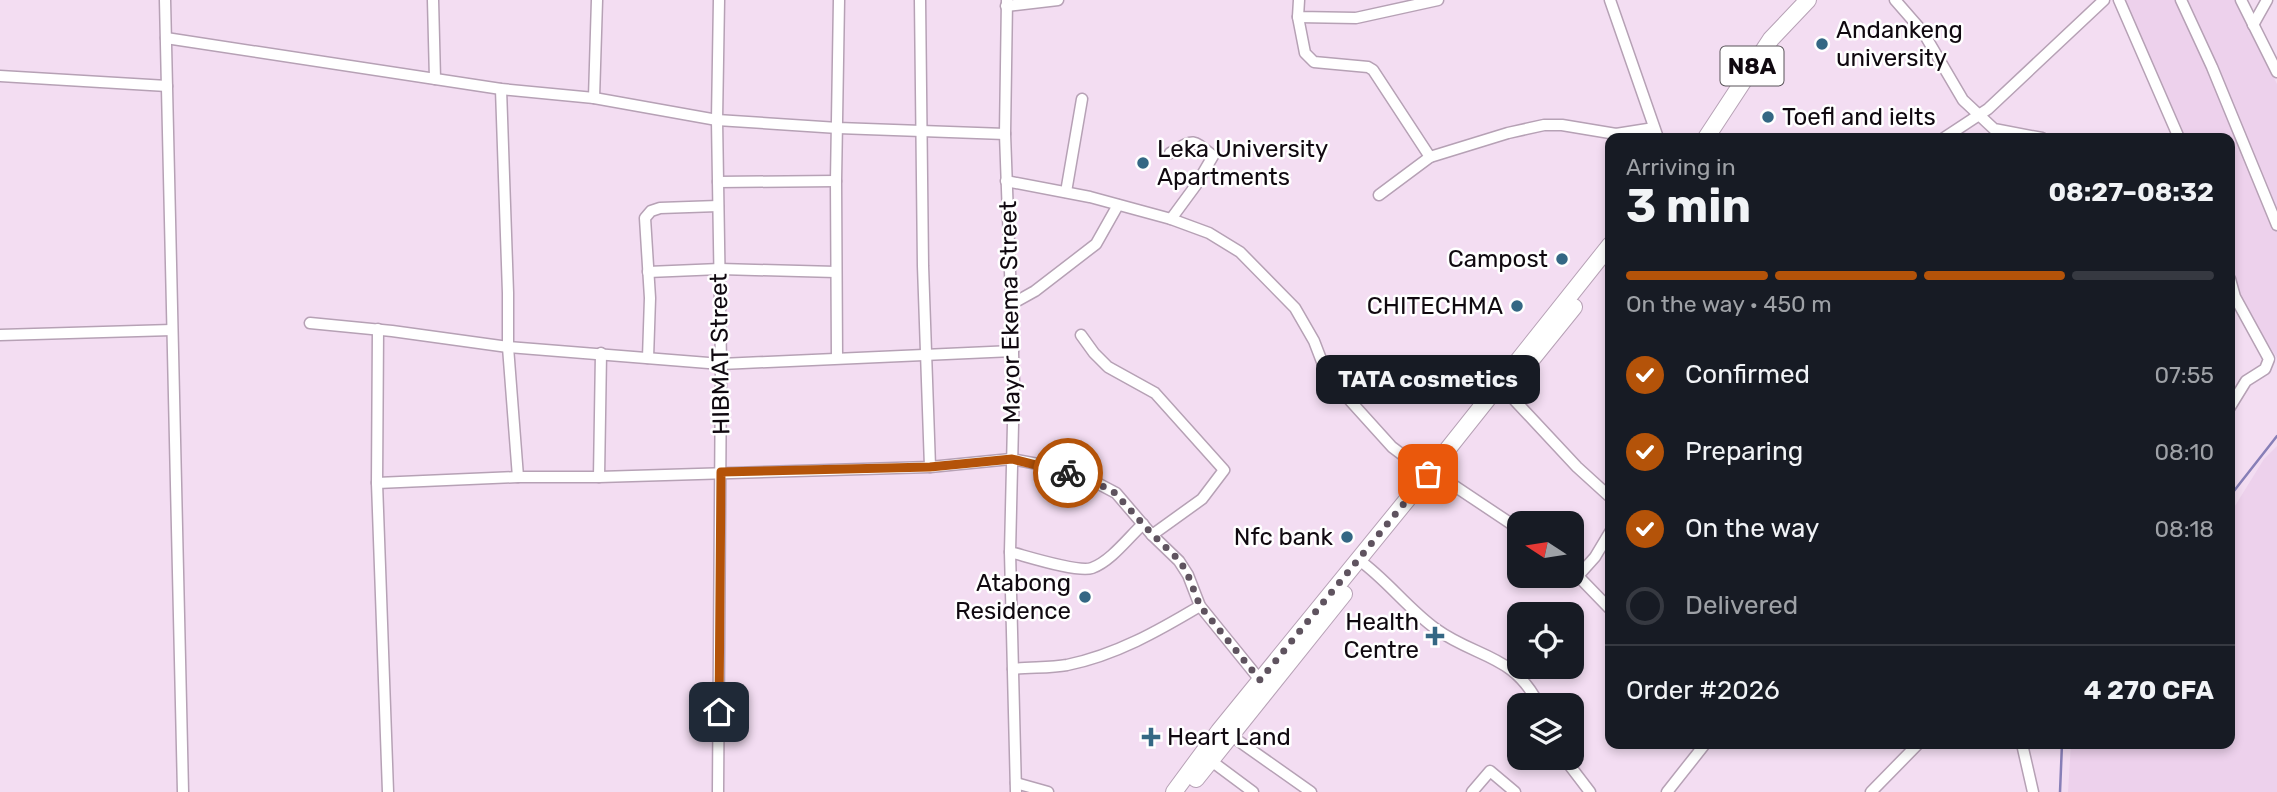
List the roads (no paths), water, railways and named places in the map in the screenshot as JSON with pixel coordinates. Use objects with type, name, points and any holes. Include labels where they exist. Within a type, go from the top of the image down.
[{"type":"highway","name":"N8A","points":[[1697,133],[1739,67],[1791,0]]},
{"type":"highway","name":"N8A","points":[[1709,133],[1771,39],[1808,0]]},
{"type":"highway","points":[[1186,792],[1605,251]]},
{"type":"highway","points":[[1433,474],[1506,391],[1605,268]]},
{"type":"highway","points":[[1174,792],[1201,753],[1260,680],[1363,562]]},
{"type":"street","points":[[165,0],[183,792]]},
{"type":"street","points":[[433,0],[435,79]]},
{"type":"street","points":[[594,98],[597,0]]},
{"type":"street","name":"HIBMAT Street","points":[[718,792],[722,364],[717,120],[719,0]]},
{"type":"street","points":[[837,357],[839,0]]},
{"type":"street","points":[[920,0],[930,467]]},
{"type":"street","points":[[1007,3],[1058,0]]},
{"type":"street","points":[[1299,0],[1298,17],[1305,53],[1314,62],[1368,67],[1373,70],[1430,157]]},
{"type":"street","points":[[1298,17],[1356,18],[1438,0]]},
{"type":"street","points":[[1610,0],[1656,133]]},
{"type":"street","points":[[1895,0],[1928,39],[1963,100],[1993,128],[2018,133]]},
{"type":"street","points":[[1951,133],[1988,109],[2104,0]]},
{"type":"street","points":[[2119,0],[2177,133]]},
{"type":"street","points":[[2180,0],[2212,67],[2277,225]]},
{"type":"street","points":[[2241,0],[2277,72]]},
{"type":"street","points":[[2253,25],[2267,0]]},
{"type":"street","name":"Mayor Ekema Street","points":[[1007,3],[1005,134],[1013,351],[1010,552],[1016,788]]},
{"type":"street","points":[[166,38],[501,89],[594,98],[717,120],[838,128],[1005,134]]},
{"type":"street","points":[[0,76],[167,86]]},
{"type":"street","points":[[501,89],[508,347],[518,477]]},
{"type":"street","points":[[1066,192],[1082,99]]},
{"type":"street","points":[[1379,195],[1430,157],[1508,133],[1544,125],[1562,125],[1610,133]]},
{"type":"street","points":[[1170,153],[1192,141],[1213,156],[1171,219]]},
{"type":"street","points":[[1006,180],[1066,192],[1171,219],[1220,239],[1240,252],[1295,308],[1314,341],[1324,367],[1345,395],[1392,447],[1507,521]]},
{"type":"street","points":[[718,182],[836,181]]},
{"type":"street","points":[[1010,305],[1035,291],[1096,244],[1118,205]]},
{"type":"street","points":[[648,358],[645,218],[651,211],[660,208],[719,206]]},
{"type":"street","points":[[648,272],[720,269],[836,272]]},
{"type":"street","points":[[2235,297],[2269,359],[2265,369],[2246,381],[2235,399]]},
{"type":"street","points":[[310,323],[378,329],[508,347],[722,364],[1013,351]]},
{"type":"street","points":[[378,329],[377,483],[388,792]]},
{"type":"street","points":[[0,335],[172,330]]},
{"type":"street","points":[[1082,335],[1108,367],[1155,393],[1224,470],[1202,499],[1152,534]]},
{"type":"street","points":[[599,477],[601,353]]},
{"type":"street","points":[[1506,391],[1605,493]]},
{"type":"street","points":[[377,483],[930,467],[1012,459],[1043,465],[1097,483],[1115,493],[1180,561],[1200,606],[1260,680]]},
{"type":"street","points":[[1010,552],[1076,568],[1094,568],[1143,524]]},
{"type":"street","points":[[1584,566],[1595,557],[1605,540]]},
{"type":"street","points":[[1363,562],[1437,630],[1511,669],[1533,693]]},
{"type":"street","points":[[1584,582],[1605,603]]},
{"type":"street","points":[[1013,669],[1065,665],[1096,656],[1148,637],[1200,606]]},
{"type":"street","points":[[1230,735],[1311,792]]},
{"type":"street","points":[[1667,792],[1701,749]]},
{"type":"street","points":[[1871,792],[1913,749]]},
{"type":"street","points":[[2023,749],[2032,791]]},
{"type":"street","points":[[1210,760],[1252,792]]},
{"type":"street","points":[[1573,770],[1590,792]]},
{"type":"street","points":[[1472,792],[1490,771],[1515,792]]},
{"type":"street","points":[[1016,788],[1048,792]]},
{"type":"waterway","points":[[2235,490],[2277,436]]},
{"type":"waterway","points":[[2060,792],[2062,749]]},
{"type":"place","name":"Andankeng university","points":[[1822,44]]},
{"type":"place","name":"Toefl and ielts","points":[[1768,117]]},
{"type":"place","name":"Leka University Apartments","points":[[1143,163]]},
{"type":"place","name":"Campost","points":[[1562,259]]},
{"type":"place","name":"CHITECHMA","points":[[1517,306]]},
{"type":"place","name":"TATA cosmetics","points":[[1428,474]]},
{"type":"place","name":"Nfc bank","points":[[1347,537]]},
{"type":"place","name":"Atabong Residence","points":[[1085,597]]},
{"type":"place","name":"Health Centre","points":[[1435,636]]},
{"type":"place","name":"Heart Land","points":[[1151,737]]}]
